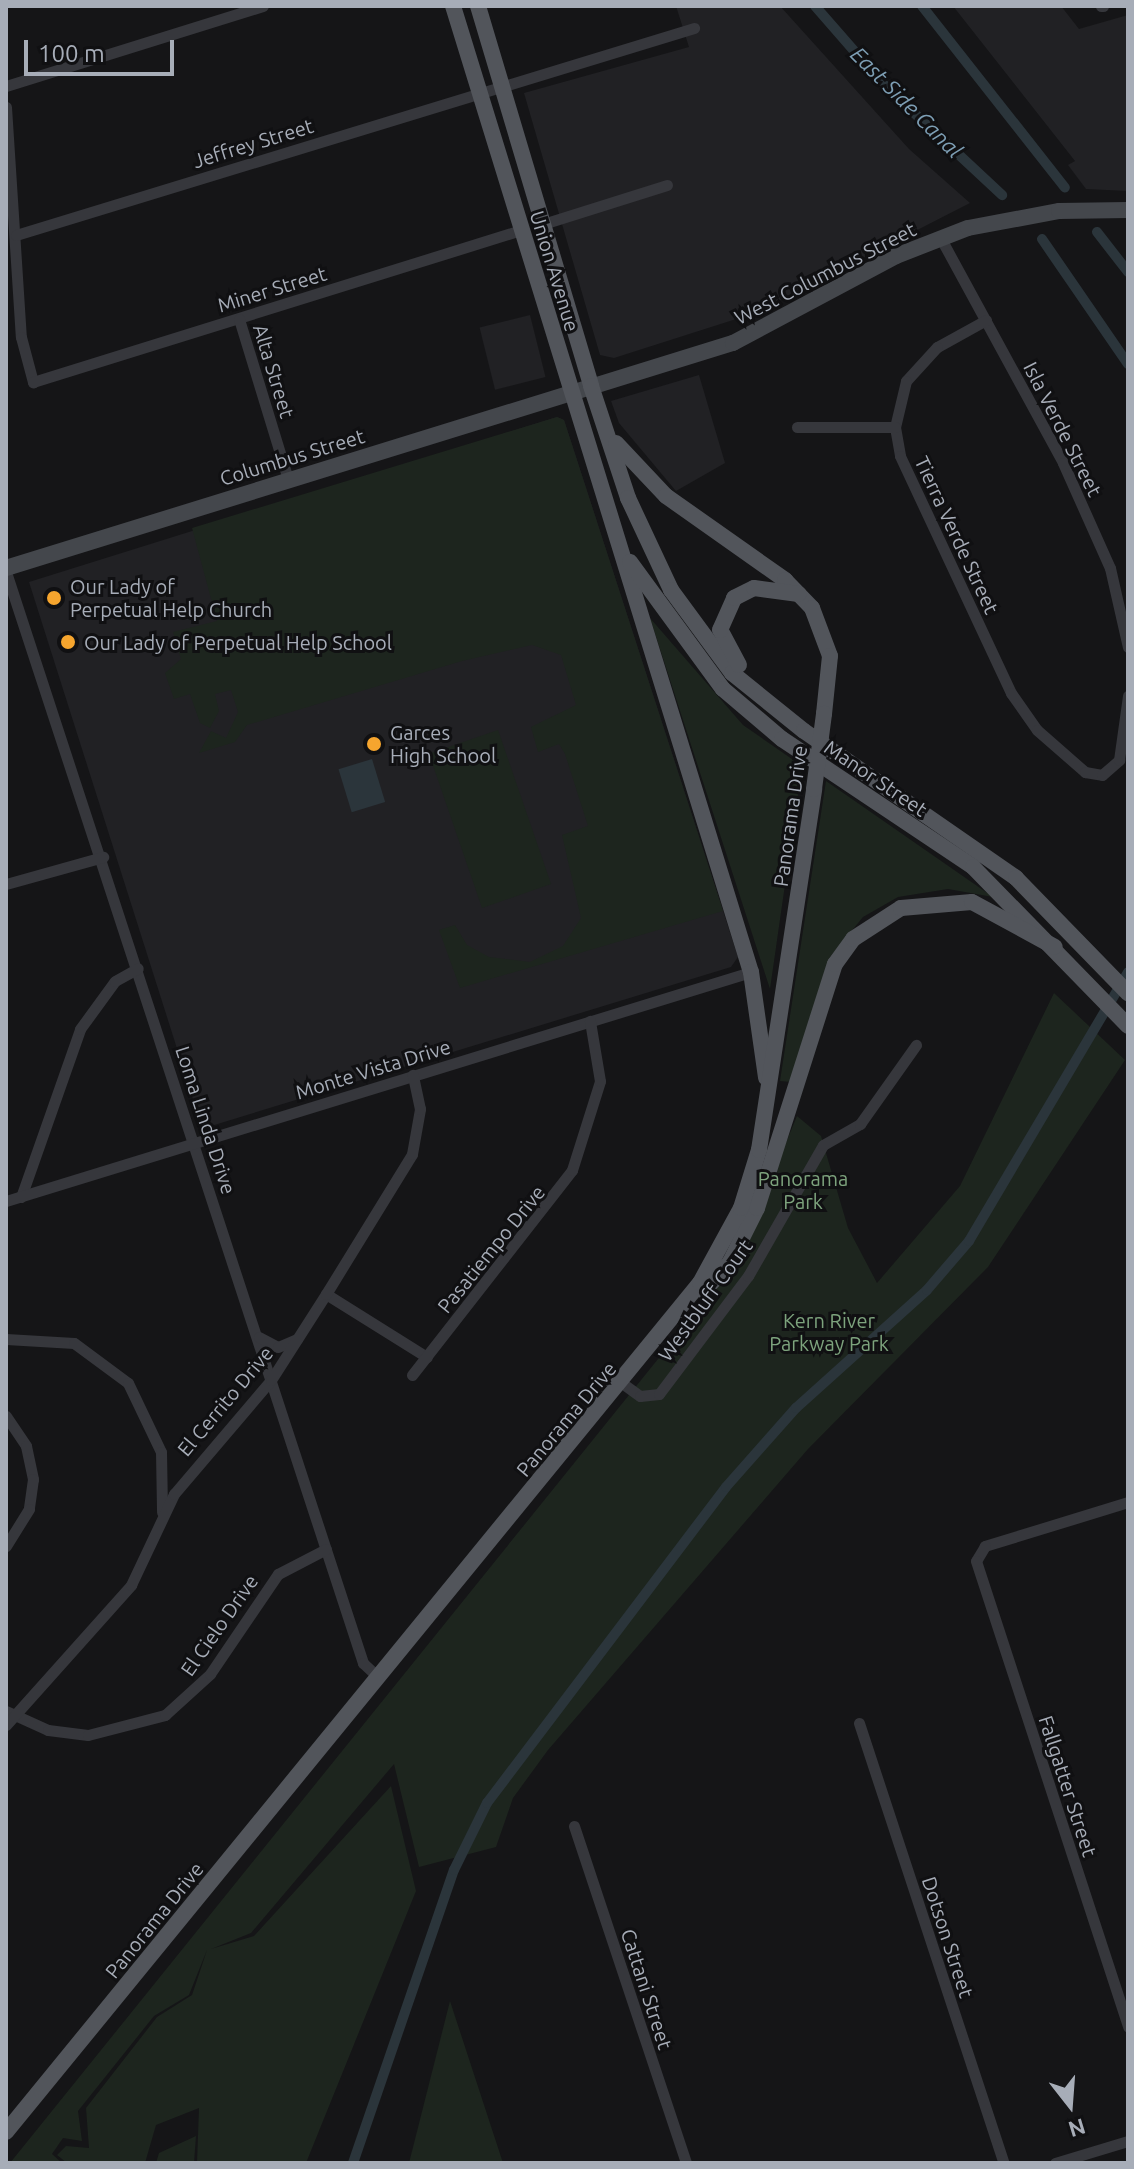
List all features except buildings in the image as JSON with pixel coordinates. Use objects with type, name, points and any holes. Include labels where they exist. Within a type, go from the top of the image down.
[{"type":"main road","name":"Union Avenue","points":[[453,6],[571,392],[622,547]]},
{"type":"main road","name":"Union Avenue","points":[[478,6],[597,406],[645,539]]},
{"type":"main road","name":"West Columbus Street","points":[[591,386],[763,331],[940,237],[1027,215],[1128,210]]},
{"type":"main road","name":"Columbus Street","points":[[6,570],[591,386]]},
{"type":"main road","points":[[597,406],[638,473],[801,594]]},
{"type":"main road","name":"Manor Street","points":[[645,539],[705,641],[767,702],[1016,878],[1128,993]]},
{"type":"main road","points":[[622,547],[751,972],[768,1104]]},
{"type":"main road","name":"Manor Street","points":[[622,547],[671,626],[723,689],[782,739],[973,867],[1055,947],[1123,1020]]},
{"type":"main road","points":[[767,702],[728,650],[720,621],[734,598],[754,588],[801,594]]},
{"type":"main road","name":"Panorama Drive","points":[[6,2132],[377,1676],[626,1380],[718,1253],[741,1208],[768,1104],[824,714],[830,656],[820,622],[801,594]]},
{"type":"main road","points":[[626,1380],[737,1251],[835,964],[853,939],[901,908],[972,902],[1005,913],[1055,947]]},
{"type":"street","points":[[6,86],[263,6]]},
{"type":"street","name":"Jeffrey Street","points":[[12,232],[694,28]]},
{"type":"street","points":[[6,107],[12,232]]},
{"type":"street","points":[[543,224],[667,185]]},
{"type":"street","name":"Miner Street","points":[[12,232],[21,337],[33,382],[521,230]]},
{"type":"street","name":"Isla Verde Street","points":[[940,237],[986,320],[1110,568],[1128,647]]},
{"type":"street","name":"Alta Street","points":[[239,319],[288,479]]},
{"type":"street","points":[[797,427],[895,427],[914,369],[986,320]]},
{"type":"street","name":"Tierra Verde Street","points":[[895,427],[904,467],[1011,693],[1037,730],[1085,772],[1102,775],[1115,766],[1128,696]]},
{"type":"street","name":"Loma Linda Drive","points":[[6,570],[103,857],[363,1663],[377,1676]]},
{"type":"street","points":[[6,884],[103,857]]},
{"type":"street","points":[[21,1197],[80,1029],[115,981],[138,968]]},
{"type":"street","name":"Monte Vista Drive","points":[[6,1201],[751,972]]},
{"type":"street","name":"Pasatiempo Drive","points":[[412,1375],[572,1170],[600,1081],[590,1021]]},
{"type":"street","name":"Westbluff Court","points":[[626,1380],[640,1396],[659,1394],[748,1276],[823,1145],[860,1124],[916,1045]]},
{"type":"street","name":"El Cerrito Drive","points":[[8,1718],[131,1585],[185,1478],[271,1380],[326,1294],[412,1154],[420,1123],[413,1075]]},
{"type":"street","points":[[799,1190],[817,1182]]},
{"type":"street","points":[[326,1294],[427,1357]]},
{"type":"street","points":[[256,1335],[272,1347],[297,1339]]},
{"type":"street","points":[[6,1339],[74,1343],[128,1383],[161,1452],[158,1528]]},
{"type":"street","points":[[6,1416],[26,1446],[33,1479],[29,1509],[6,1546]]},
{"type":"street","name":"Fallgatter Street","points":[[1128,1502],[985,1546],[977,1555],[1128,2027]]},
{"type":"street","name":"El Cielo Drive","points":[[8,1718],[88,1735],[165,1715],[210,1674],[278,1574],[326,1549]]},
{"type":"street","name":"Dotson Street","points":[[859,1723],[1004,2163]]},
{"type":"street","name":"Cattani Street","points":[[574,1826],[686,2163]]},
{"type":"street","points":[[1055,2163],[1128,2141]]},
{"type":"shaded area","points":[[676,6],[780,6],[909,149],[970,203],[755,313],[614,358],[600,355],[524,93],[689,47]]},
{"type":"shaded area","points":[[953,6],[1061,6],[1079,29],[1128,15],[1128,191],[1086,189],[1068,165],[1075,161]]},
{"type":"shaded area","points":[[530,315],[545,377],[495,390],[480,328]]},
{"type":"shaded area","points":[[699,375],[725,463],[676,491],[619,423],[611,401]]},
{"type":"shaded area","name":"Garces High School","points":[[557,417],[564,420],[738,957],[731,967],[211,1126],[200,1121],[29,582]]},
{"type":"shaded area","points":[[372,759],[385,802],[352,812],[339,769]]},
{"type":"green space","points":[[557,417],[564,420],[723,911],[460,988],[439,930],[455,925],[467,945],[489,957],[530,962],[563,946],[581,918],[562,835],[588,826],[565,754],[559,744],[538,752],[531,727],[576,705],[561,655],[532,645],[462,661],[247,725],[235,742],[199,753],[211,731],[226,738],[238,712],[231,690],[215,694],[219,711],[210,728],[200,723],[190,694],[174,699],[165,673],[181,659],[173,632],[217,621],[192,528]]},
{"type":"green space","points":[[650,618],[743,725],[802,766],[770,989]]},
{"type":"green space","points":[[498,730],[551,884],[482,908],[429,754]]},
{"type":"green space","points":[[826,781],[993,897],[948,889],[898,897],[863,917],[830,957],[791,1082],[780,1081]]},
{"type":"green space","points":[[1054,993],[1125,1060],[988,1267],[808,1449],[548,1750],[513,1798],[496,1847],[419,1867],[394,1764],[251,1933],[211,1949],[254,1936],[391,1786],[416,1891],[306,2163],[197,2163],[199,2108],[156,2125],[145,2163],[67,2163],[57,2155],[66,2146],[89,2148],[86,2108],[157,2017],[192,1995],[207,1950],[189,1995],[154,2016],[78,2111],[82,2141],[63,2138],[52,2154],[62,2163],[10,2163],[737,1261],[797,1116],[821,1136],[848,1228],[877,1283],[960,1186]]},
{"type":"green space","points":[[450,2001],[503,2163],[409,2163]]},
{"type":"green space","points":[[196,2136],[194,2163],[156,2163],[159,2153]]},
{"type":"waterway","name":"East Side Canal","points":[[815,6],[883,84],[1002,195]]},
{"type":"waterway","points":[[922,6],[1065,188]]},
{"type":"waterway","points":[[1097,232],[1128,272]]},
{"type":"waterway","name":"East Side Canal","points":[[1042,239],[1128,364]]},
{"type":"waterway","points":[[353,2163],[454,1870],[487,1803],[726,1487],[796,1408],[927,1290],[969,1241],[1128,972]]},
{"type":"place","name":"Our Lady of Perpetual Help Church","points":[[54,598]]},
{"type":"place","name":"Our Lady of Perpetual Help School","points":[[68,642]]},
{"type":"place","name":"Garces High School","points":[[374,744]]},
{"type":"park label","name":"Panorama Park","points":[[803,1190]]},
{"type":"park label","name":"Kern River Parkway Park","points":[[829,1332]]}]
